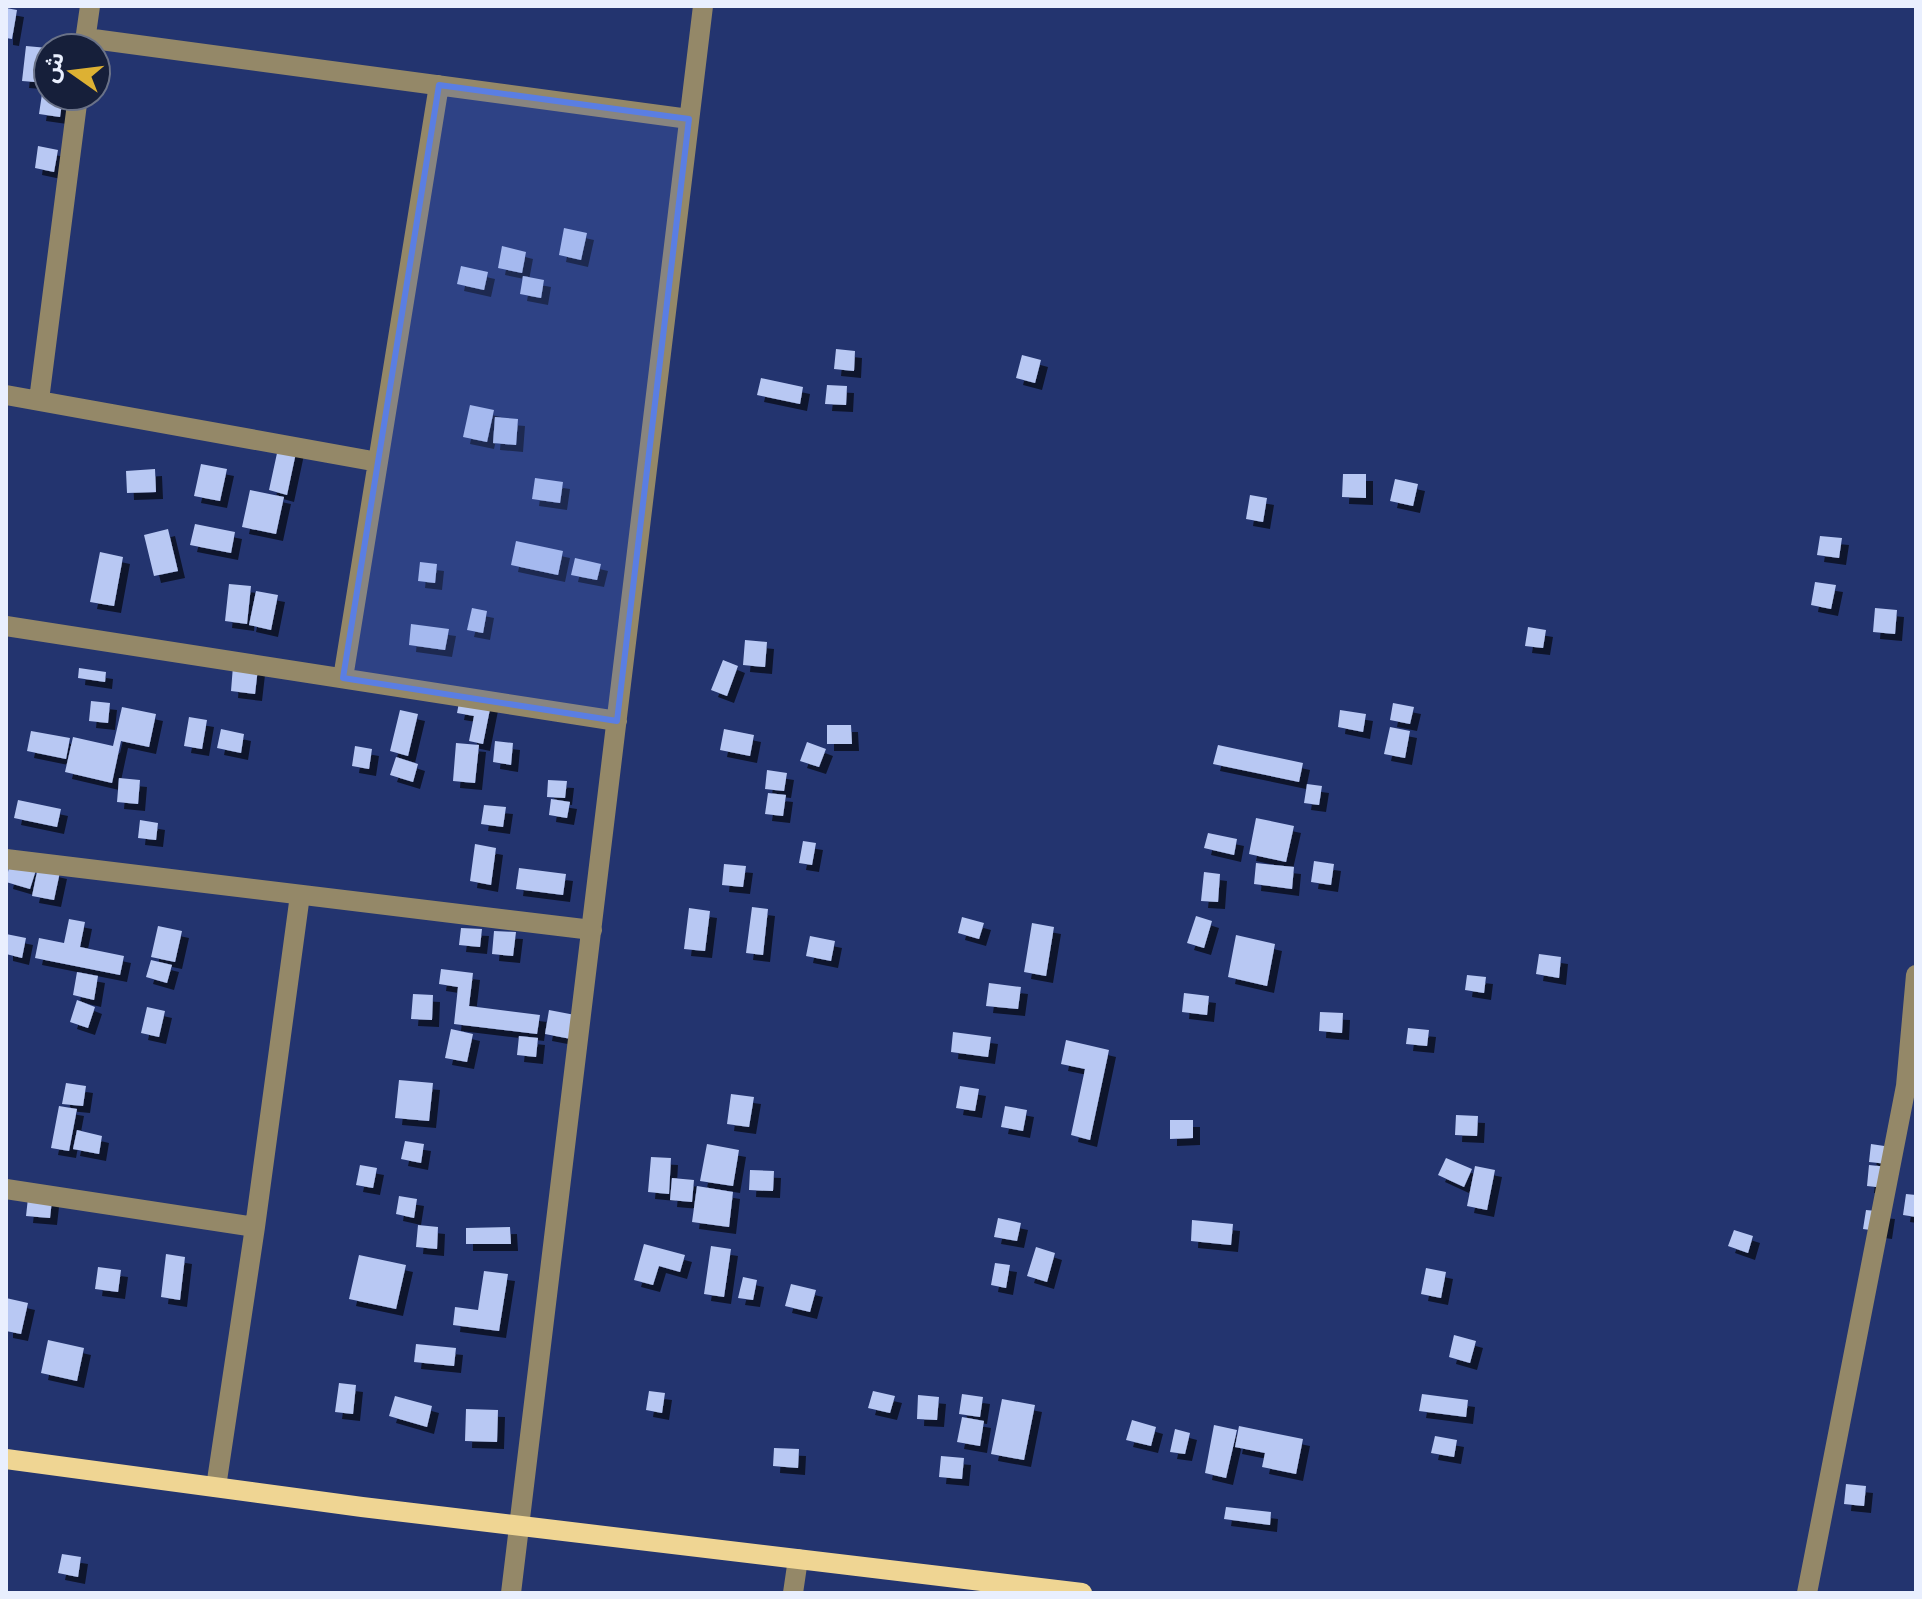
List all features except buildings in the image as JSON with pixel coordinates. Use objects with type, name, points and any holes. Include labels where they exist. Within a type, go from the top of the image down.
[{"type":"main road","points":[[6,1459],[520,1526],[1082,1593]]},
{"type":"street","points":[[86,32],[90,6]]},
{"type":"street","points":[[511,1593],[703,6]]},
{"type":"street","points":[[112,46],[439,85],[689,119]]},
{"type":"street","points":[[343,678],[439,85]]},
{"type":"street","points":[[39,400],[76,112]]},
{"type":"street","points":[[6,395],[378,462]]},
{"type":"street","points":[[6,626],[617,721]]},
{"type":"street","points":[[6,859],[592,930]]},
{"type":"street","points":[[216,1487],[300,895]]},
{"type":"street","points":[[1807,1593],[1906,1086],[1916,975]]},
{"type":"street","points":[[6,1189],[255,1227]]},
{"type":"street","points":[[793,1593],[798,1559]]},
{"type":"highlighted area","points":[[439,85],[689,119],[617,721],[343,678]]}]
